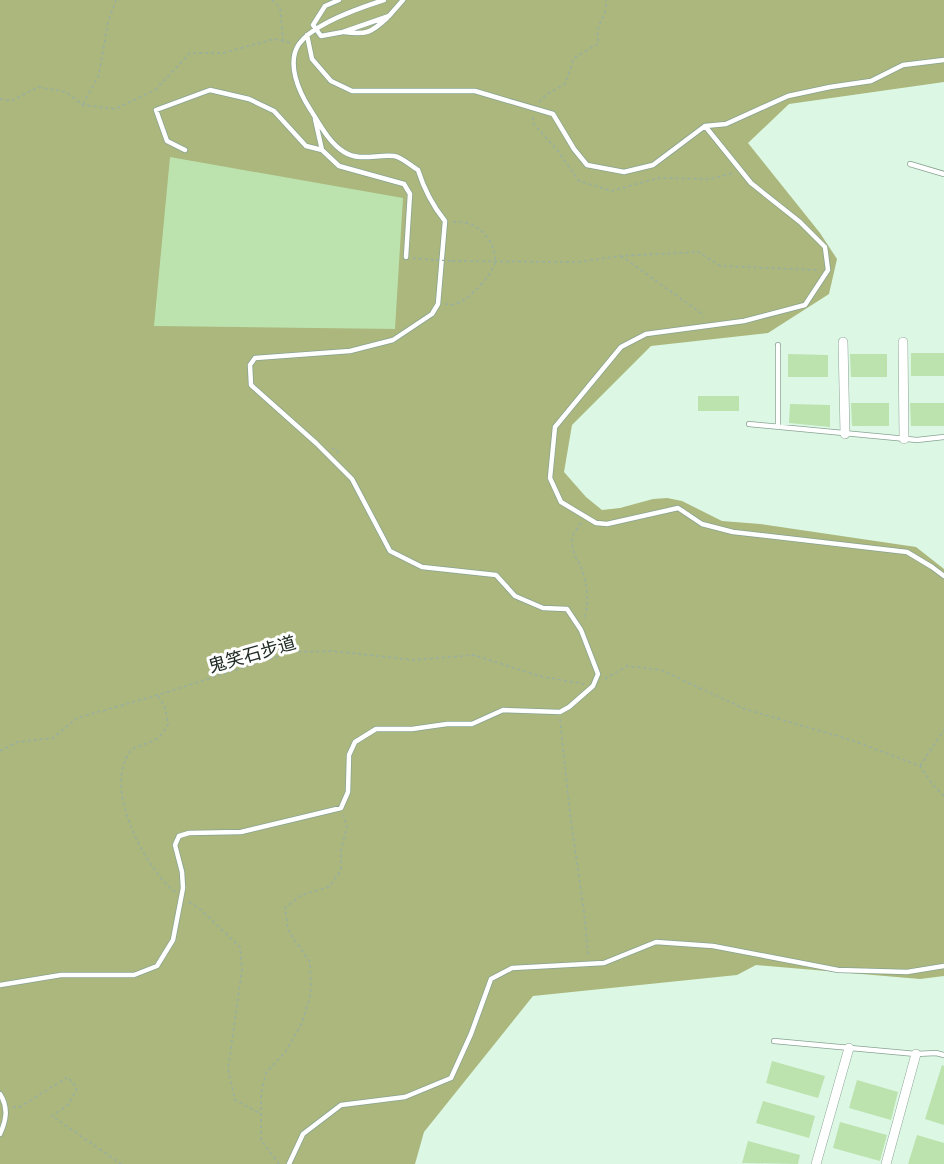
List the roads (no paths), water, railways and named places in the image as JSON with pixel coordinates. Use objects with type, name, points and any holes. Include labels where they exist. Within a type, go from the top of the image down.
[{"type":"street","points":[[843,342],[844,434]]},
{"type":"street","points":[[903,342],[904,439]]},
{"type":"street","points":[[816,1164],[849,1048]]},
{"type":"street","points":[[886,1164],[916,1054]]},
{"type":"lane","points":[[339,0],[325,6],[313,25],[321,36],[343,32],[389,16]]},
{"type":"lane","points":[[0,985],[61,975],[134,975],[157,966],[172,940],[183,888],[182,872],[175,845],[179,836],[189,833],[241,832],[341,808],[348,792],[349,755],[355,742],[376,729],[412,729],[472,723],[503,710],[560,712],[593,686],[598,674],[581,630],[567,609],[543,608],[515,596],[496,575],[422,567],[390,550],[352,479],[316,443],[251,385],[250,365],[255,358],[350,351],[393,340],[432,314],[438,304],[445,221],[433,206],[423,187],[418,170],[396,156],[362,158],[344,152],[327,134],[300,94],[293,66],[297,45],[307,35],[355,9],[384,0]]},
{"type":"lane","points":[[343,32],[362,34],[373,30],[403,0]]},
{"type":"lane","points":[[307,35],[312,59],[331,81],[352,92],[475,91],[533,108],[553,114],[574,149],[587,165],[624,172],[653,165],[705,126],[726,124],[788,96],[871,81],[903,65],[944,60]]},
{"type":"lane","points":[[185,150],[166,141],[156,110],[210,90],[249,99],[274,111],[306,146],[322,150],[339,166],[404,184],[410,194],[406,258]]},
{"type":"lane","points":[[315,116],[322,150]]},
{"type":"lane","points":[[705,126],[751,183],[800,222],[825,247],[828,270],[805,304],[744,321],[646,334],[621,347],[555,427],[550,478],[561,502],[596,523],[607,524],[678,508],[702,524],[733,532],[907,552],[944,576]]},
{"type":"lane","points":[[910,164],[944,174]]},
{"type":"lane","points":[[778,345],[778,427]]},
{"type":"lane","points":[[749,424],[904,439],[944,437]]},
{"type":"lane","points":[[289,1164],[303,1134],[341,1105],[405,1097],[451,1078],[471,1034],[491,980],[512,968],[604,963],[656,942],[713,946],[838,970],[907,972],[944,966]]},
{"type":"lane","points":[[774,1041],[944,1055]]},
{"type":"lane","points":[[0,1094],[5,1106],[6,1121],[0,1134]]}]
